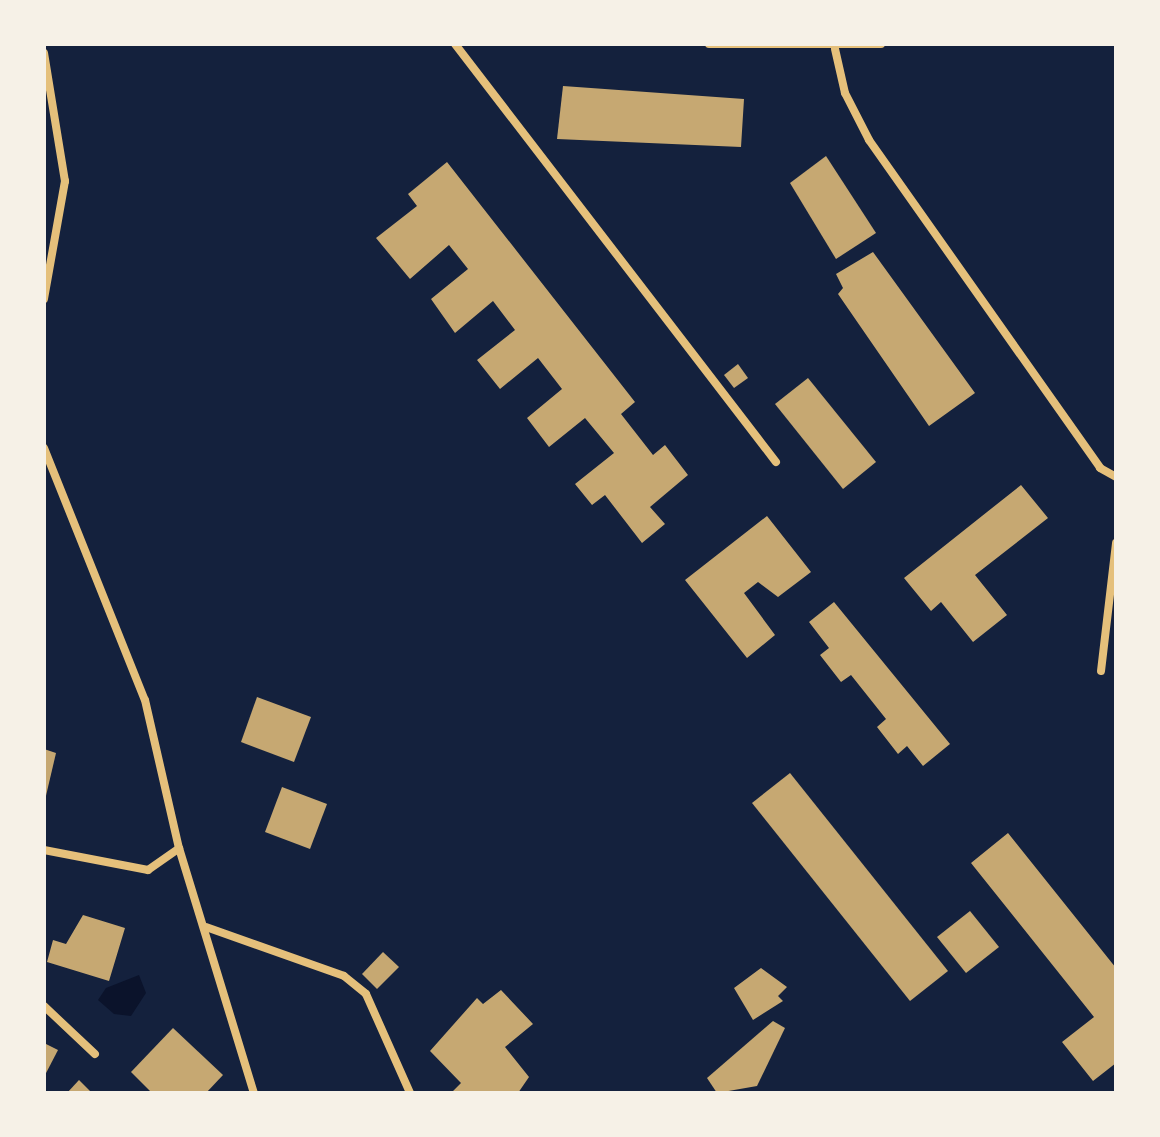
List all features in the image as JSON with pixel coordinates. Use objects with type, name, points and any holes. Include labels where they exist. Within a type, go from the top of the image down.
[{"type":"street","points":[[455,44],[776,462]]},
{"type":"street","points":[[709,44],[835,49],[881,44]]},
{"type":"street","points":[[835,49],[845,93],[869,140],[1100,468],[1116,477]]},
{"type":"street","points":[[44,53],[65,181],[44,299]]},
{"type":"street","points":[[44,448],[123,633],[179,848],[206,927],[254,1093]]},
{"type":"street","points":[[1101,671],[1116,543]]},
{"type":"street","points":[[44,850],[148,870],[179,848]]},
{"type":"street","points":[[206,927],[344,976],[366,994],[410,1093]]},
{"type":"street","points":[[44,1006],[95,1054]]},
{"type":"water","points":[[139,975],[146,993],[131,1016],[114,1014],[98,1000],[106,988]]},
{"type":"building","points":[[563,86],[744,99],[741,147],[557,139]]},
{"type":"building","points":[[826,156],[876,233],[836,259],[790,183]]},
{"type":"building","points":[[447,162],[635,402],[621,414],[653,455],[665,445],[688,475],[650,507],[665,524],[642,543],[605,495],[592,505],[575,484],[614,453],[585,418],[549,447],[527,418],[562,389],[538,358],[500,389],[477,360],[515,330],[493,301],[455,333],[431,299],[468,269],[449,245],[410,279],[376,238],[417,206],[408,194]]},
{"type":"building","points":[[873,252],[975,393],[929,426],[838,294],[843,288],[836,274]]},
{"type":"building","points":[[738,364],[748,378],[734,388],[724,375]]},
{"type":"building","points":[[808,378],[876,462],[843,489],[775,404]]},
{"type":"building","points":[[1021,485],[1048,518],[975,575],[1007,615],[973,642],[941,602],[931,611],[904,578]]},
{"type":"building","points":[[767,516],[811,572],[778,597],[758,582],[744,593],[775,635],[747,658],[685,580]]},
{"type":"building","points":[[834,602],[950,744],[923,766],[907,746],[898,754],[877,727],[886,719],[851,675],[841,682],[820,655],[829,648],[809,622]]},
{"type":"building","points":[[257,697],[311,717],[294,762],[241,742]]},
{"type":"building","points":[[44,749],[56,753],[45,800],[44,799]]},
{"type":"building","points":[[790,773],[948,971],[910,1001],[752,803]]},
{"type":"building","points":[[282,787],[327,804],[310,849],[265,832]]},
{"type":"building","points":[[1008,833],[1116,968],[1116,1063],[1093,1081],[1062,1042],[1094,1017],[971,863]]},
{"type":"building","points":[[970,911],[999,947],[966,973],[937,937]]},
{"type":"building","points":[[83,915],[125,928],[109,981],[47,962],[53,940],[66,944]]},
{"type":"building","points":[[383,952],[399,967],[377,989],[362,974]]},
{"type":"building","points":[[761,968],[787,987],[778,996],[783,1001],[753,1020],[734,988]]},
{"type":"building","points":[[501,990],[533,1024],[505,1047],[529,1077],[518,1093],[451,1093],[461,1083],[430,1051],[477,998],[483,1004]]},
{"type":"building","points":[[773,1021],[785,1028],[757,1086],[717,1093],[707,1078]]},
{"type":"building","points":[[173,1028],[223,1075],[206,1093],[152,1093],[131,1072]]},
{"type":"building","points":[[44,1043],[58,1050],[44,1077]]},
{"type":"building","points":[[79,1080],[92,1093],[67,1093]]}]
